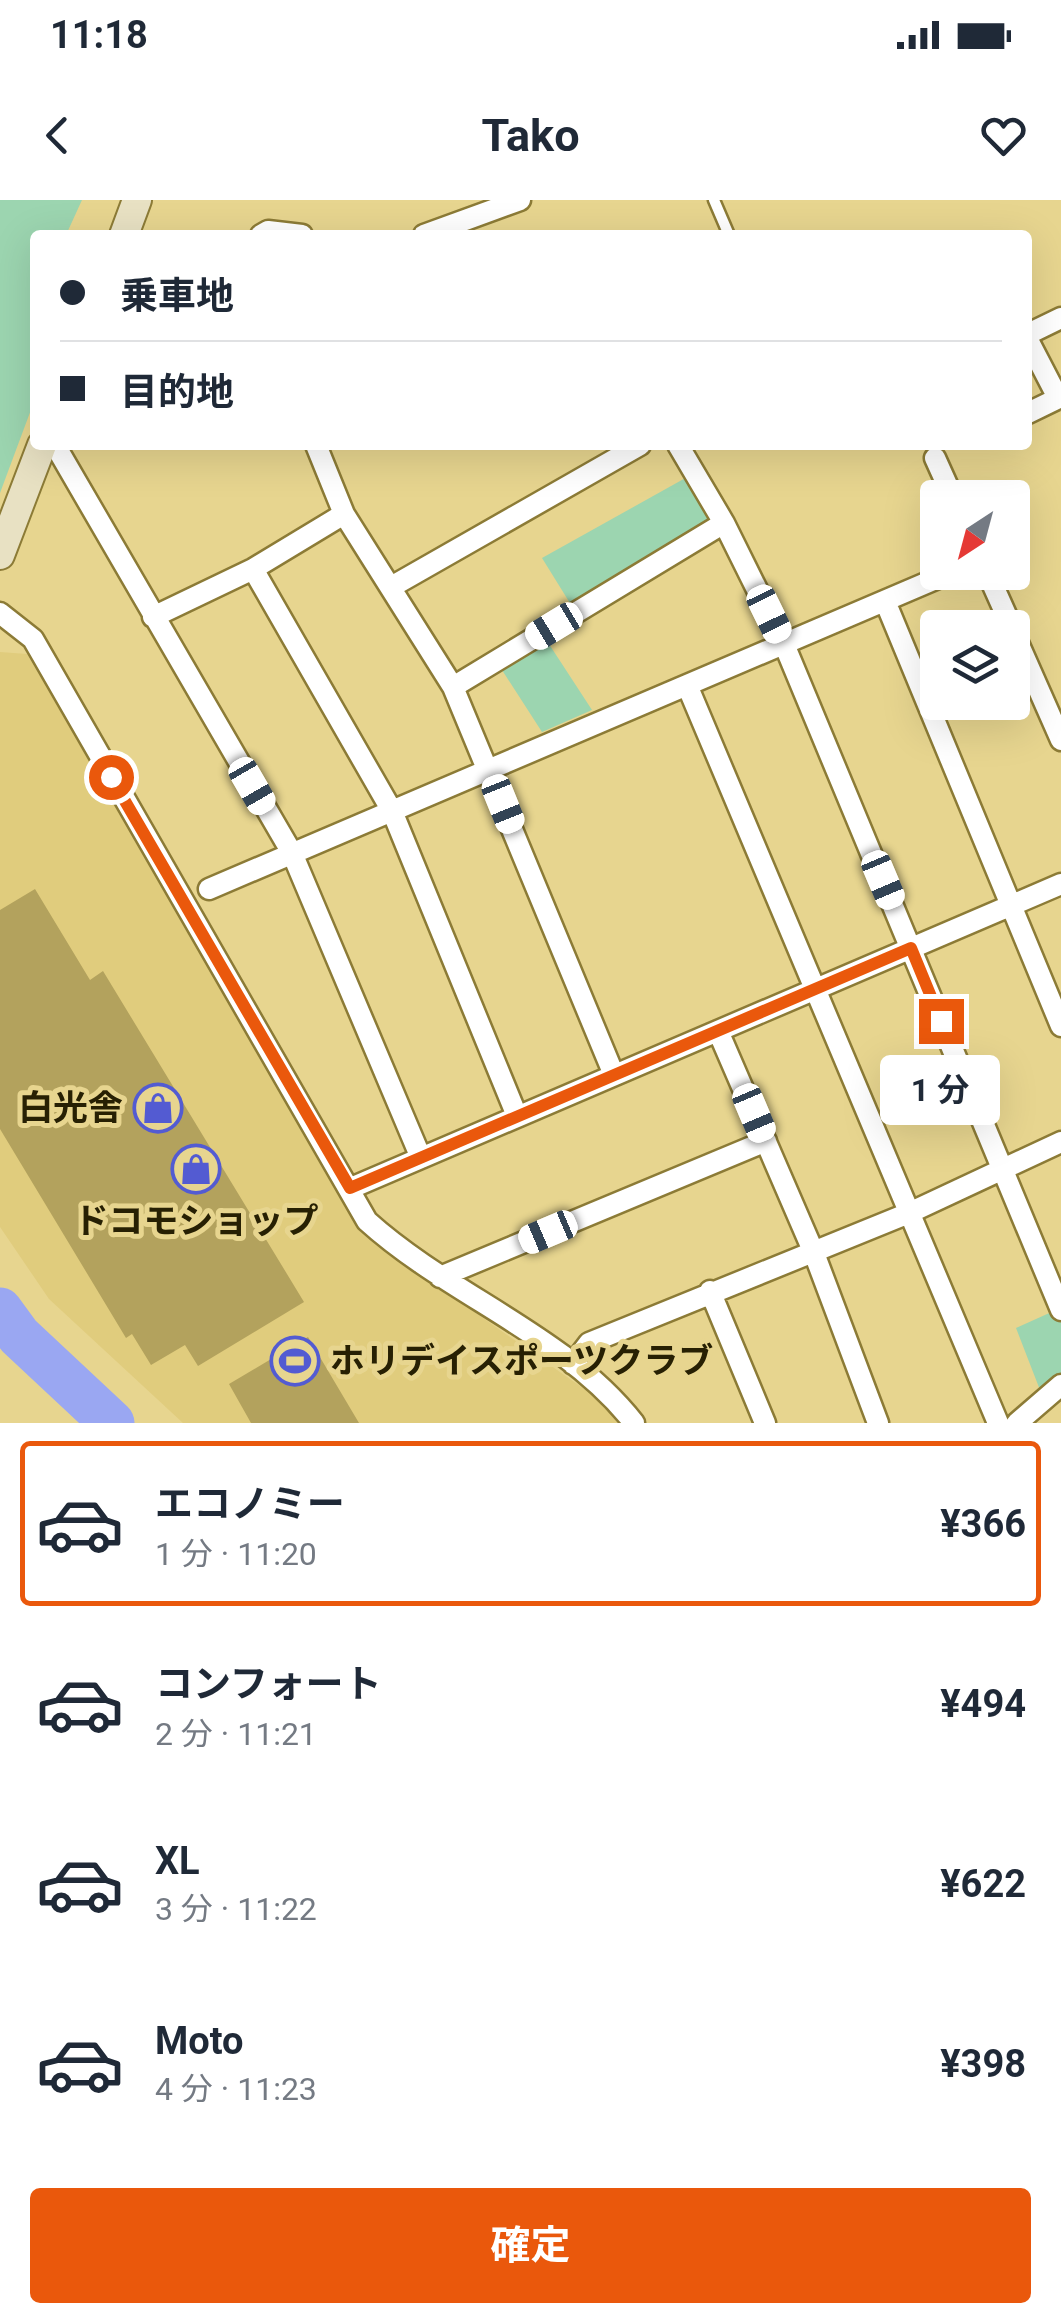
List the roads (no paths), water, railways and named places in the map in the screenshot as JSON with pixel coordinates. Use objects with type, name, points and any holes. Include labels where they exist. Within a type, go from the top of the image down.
[{"type":"street","points":[[126,230],[137,200]]},
{"type":"street","points":[[438,230],[520,200]]},
{"type":"street","points":[[1032,335],[1061,318]]},
{"type":"street","points":[[1032,344],[1060,397],[1032,411]]},
{"type":"street","points":[[0,555],[40,450]]},
{"type":"street","points":[[58,450],[292,854],[421,1158]]},
{"type":"street","points":[[318,450],[344,514],[453,688],[614,1075]]},
{"type":"street","points":[[391,587],[631,450]]},
{"type":"street","points":[[681,450],[724,523],[784,644],[1061,1310]]},
{"type":"street","points":[[935,458],[945,480]]},
{"type":"street","points":[[153,617],[253,569],[344,514]]},
{"type":"street","points":[[453,688],[724,523]]},
{"type":"street","points":[[253,569],[392,811],[517,1116]]},
{"type":"street","points":[[209,889],[920,586]]},
{"type":"street","points":[[885,602],[1061,1026]]},
{"type":"street","points":[[0,613],[32,639],[367,1221],[403,1254],[601,1385],[634,1423]]},
{"type":"street","points":[[1030,669],[1061,740]]},
{"type":"street","points":[[687,685],[998,1423]]},
{"type":"street","points":[[350,1188],[1061,884]]},
{"type":"street","points":[[718,1030],[814,1253],[878,1423]]},
{"type":"street","points":[[440,1277],[766,1141]]},
{"type":"street","points":[[573,1364],[589,1343],[910,1213],[1061,1142]]},
{"type":"street","points":[[710,1291],[765,1423]]},
{"type":"street","points":[[1016,1423],[1061,1385]]},
{"type":"lane","points":[[714,200],[727,230]]},
{"type":"waterway","points":[[0,1310],[19,1336],[112,1423]]},
{"type":"place","name":"白光舎","points":[[158,1108]]},
{"type":"place","name":"ドコモショップ","points":[[196,1169]]},
{"type":"place","name":"ホリデイスポーツクラブ","points":[[295,1361]]}]
